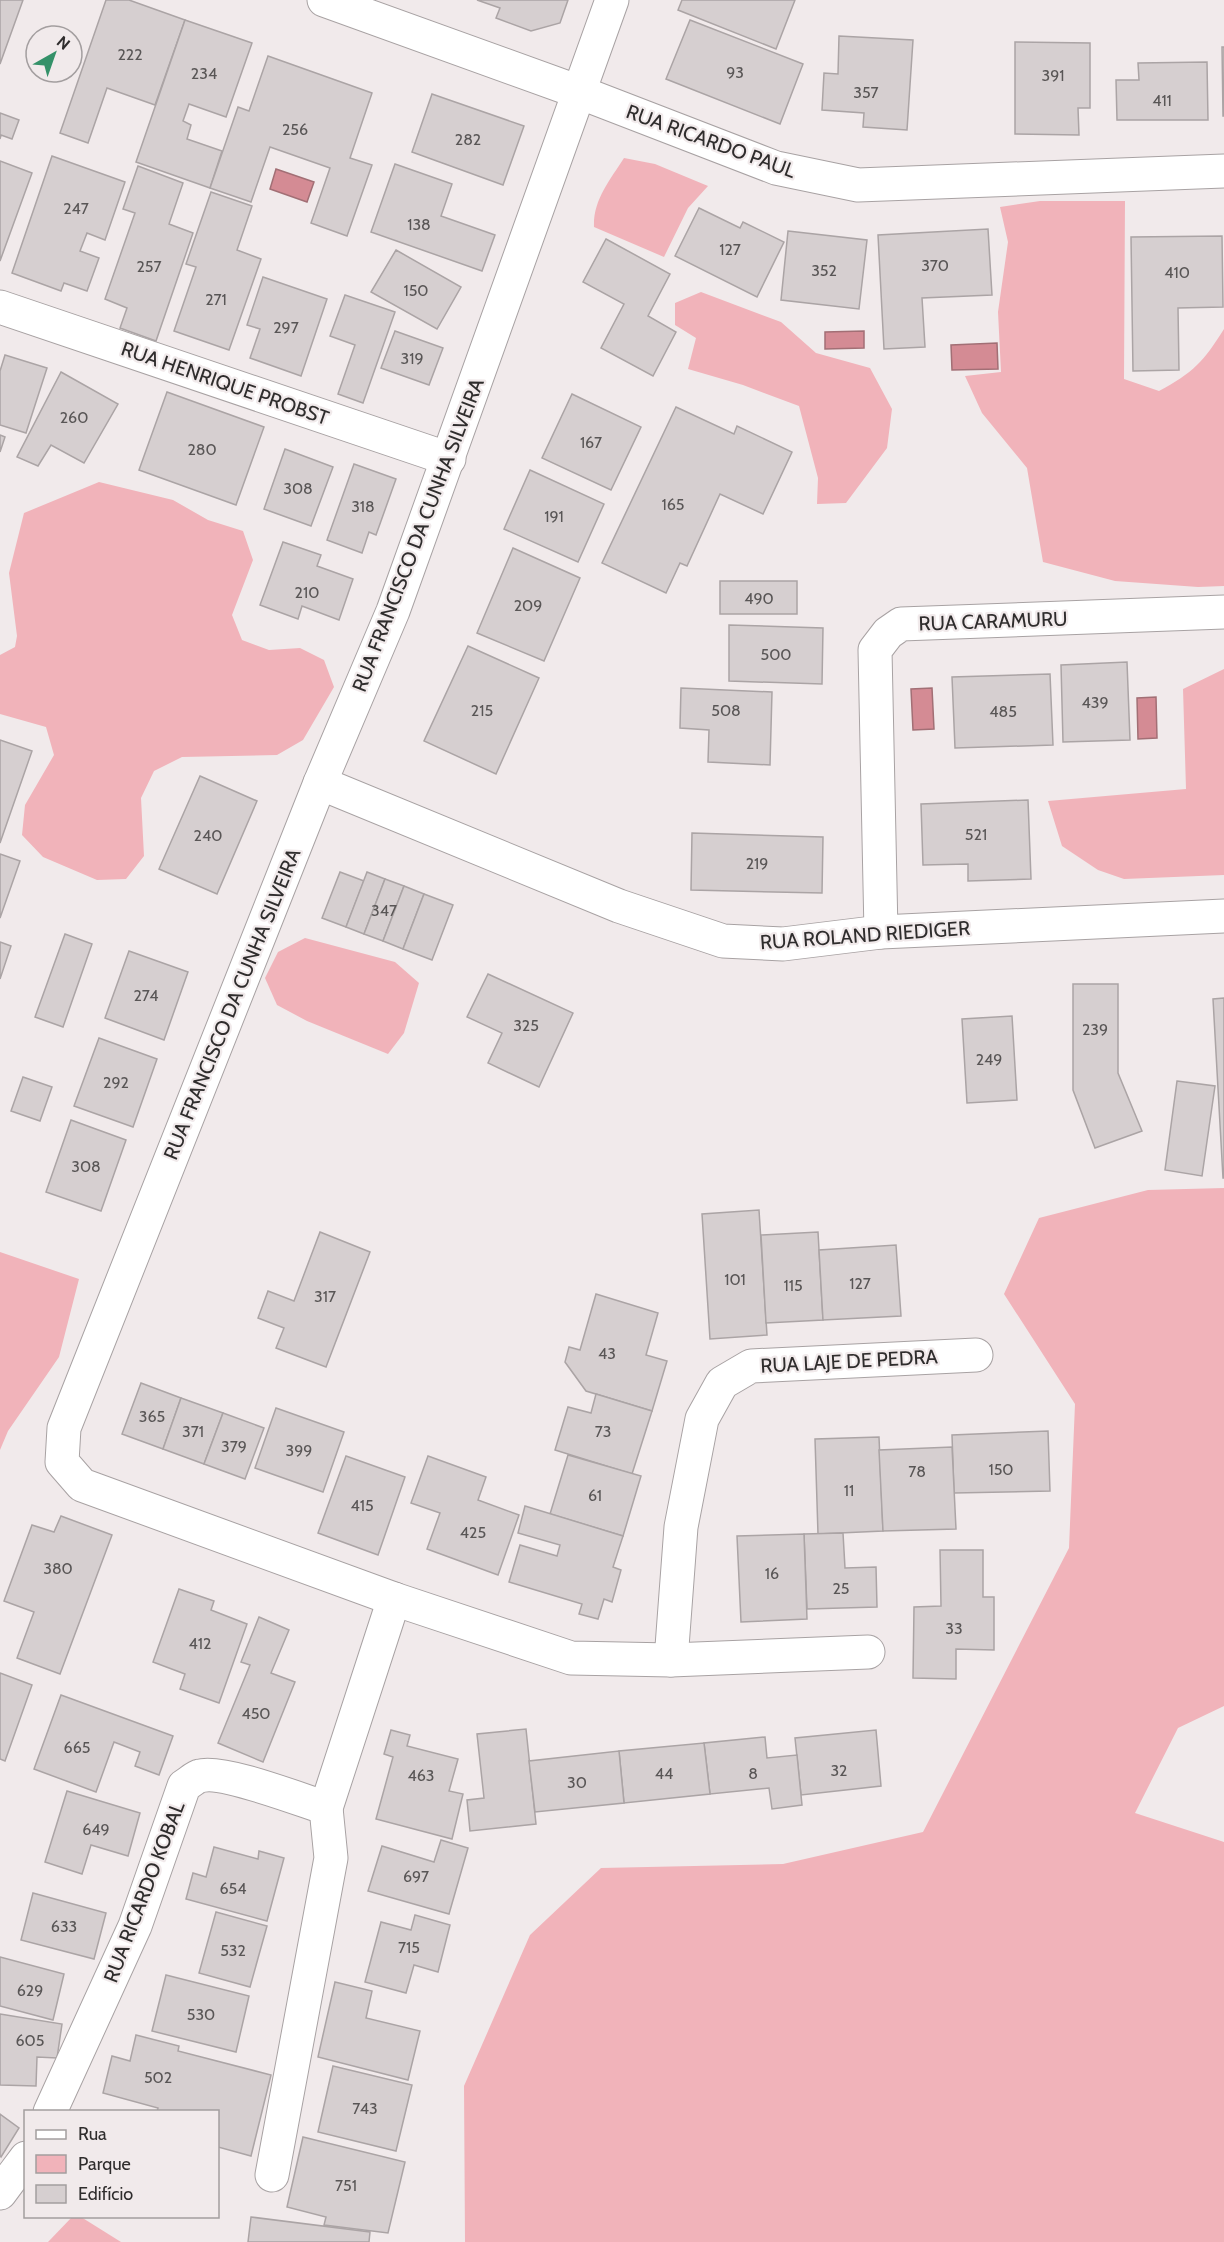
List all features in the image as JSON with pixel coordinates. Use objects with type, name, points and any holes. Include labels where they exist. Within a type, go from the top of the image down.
[{"type":"street","name":"RUA RICARDO PAUL","points":[[324,0],[579,92],[776,168],[858,185],[1224,171]]},
{"type":"street","name":"RUA FRANCISCO DA CUNHA SILVEIRA","points":[[394,1599],[82,1485],[62,1462],[64,1428],[320,783],[393,611],[612,0]]},
{"type":"street","name":"RUA HENRIQUE PROBST","points":[[0,307],[449,459]]},
{"type":"street","name":"RUA CARAMURU","points":[[881,932],[875,650],[888,633],[901,624],[1224,612]]},
{"type":"street","name":"RUA ROLAND RIEDIGER","points":[[320,783],[619,906],[723,941],[783,944],[881,932],[1224,916]]},
{"type":"street","name":"RUA LAJE DE PEDRA","points":[[671,1660],[681,1527],[702,1419],[722,1383],[751,1366],[976,1355]]},
{"type":"street","points":[[272,2175],[331,1858],[326,1808],[394,1599],[571,1658],[671,1660],[868,1652]]},
{"type":"street","name":"RUA RICARDO KOBAL","points":[[51,2110],[135,1926],[184,1786],[200,1776],[218,1775],[326,1808]]},
{"type":"street","points":[[0,2193],[24,2161]]},
{"type":"green space","points":[[624,158],[655,164],[708,186],[688,208],[664,257],[594,227],[599,199]]},
{"type":"green space","points":[[1040,201],[1125,201],[1124,379],[1159,391],[1197,365],[1224,329],[1224,586],[1198,587],[1115,581],[1043,562],[1027,468],[982,413],[965,376],[1001,372],[998,312],[1008,242],[1000,207]]},
{"type":"green space","points":[[701,292],[781,322],[816,353],[870,368],[892,409],[887,448],[846,503],[817,504],[818,478],[799,406],[743,385],[688,369],[696,338],[675,325],[675,303]]},
{"type":"green space","points":[[99,482],[173,500],[208,520],[243,531],[253,560],[232,615],[242,640],[269,650],[300,648],[324,660],[334,687],[303,740],[277,755],[182,757],[154,771],[141,798],[144,856],[126,879],[97,880],[43,857],[22,835],[25,805],[54,755],[46,727],[0,714],[0,655],[15,647],[17,636],[9,573],[24,513]]},
{"type":"green space","points":[[1224,669],[1224,875],[1124,879],[1098,870],[1062,846],[1048,801],[1186,789],[1183,689]]},
{"type":"green space","points":[[305,938],[395,962],[419,983],[404,1033],[388,1054],[307,1021],[277,1005],[265,978],[278,952]]},
{"type":"green space","points":[[1224,1188],[1224,1706],[1178,1728],[1135,1813],[1224,1842],[1224,2242],[465,2242],[464,2086],[530,1935],[601,1868],[783,1864],[923,1832],[1069,1548],[1075,1404],[1004,1294],[1039,1218],[1148,1190]]},
{"type":"green space","points":[[0,1252],[79,1279],[59,1357],[8,1431],[0,1450]]},
{"type":"green space","points":[[71,2218],[83,2218],[121,2242],[48,2242]]},
{"type":"shaded area","points":[[276,169],[314,182],[307,202],[270,189]]},
{"type":"shaded area","points":[[864,331],[864,348],[825,349],[825,332]]},
{"type":"shaded area","points":[[997,343],[998,369],[952,370],[951,345]]},
{"type":"shaded area","points":[[932,688],[934,729],[913,730],[911,689]]},
{"type":"shaded area","points":[[1156,697],[1157,738],[1138,739],[1137,698]]},
{"type":"building","points":[[0,0],[23,0],[0,64]]},
{"type":"building","points":[[106,0],[129,0],[185,20],[155,105],[107,88],[88,143],[60,133],[77,84],[84,84],[84,64]]},
{"type":"building","points":[[477,0],[568,0],[560,23],[531,31],[496,18],[500,8]]},
{"type":"building","points":[[682,0],[795,0],[776,49],[678,10]]},
{"type":"building","points":[[185,20],[252,43],[226,117],[189,104],[183,121],[191,125],[187,139],[222,151],[210,188],[136,162]]},
{"type":"building","points":[[690,20],[803,64],[780,124],[666,79]]},
{"type":"building","points":[[839,36],[913,40],[907,130],[863,127],[864,113],[822,110],[824,73],[838,74]]},
{"type":"building","points":[[1015,42],[1090,43],[1090,108],[1078,108],[1079,135],[1015,134]]},
{"type":"building","points":[[1222,47],[1224,47],[1224,116],[1223,116]]},
{"type":"building","points":[[268,56],[372,93],[350,158],[372,165],[347,236],[311,223],[330,168],[270,147],[251,202],[210,188],[238,107],[249,111]]},
{"type":"building","points":[[1207,62],[1208,120],[1117,120],[1116,80],[1139,80],[1138,63]]},
{"type":"building","points":[[432,94],[524,126],[503,185],[412,152]]},
{"type":"building","points":[[0,113],[19,120],[12,139],[1,135],[0,139]]},
{"type":"building","points":[[52,156],[125,182],[105,240],[87,233],[80,251],[99,258],[87,291],[64,283],[61,291],[12,273]]},
{"type":"building","points":[[0,161],[32,173],[0,261]]},
{"type":"building","points":[[395,164],[452,184],[441,216],[495,235],[482,271],[371,232]]},
{"type":"building","points":[[138,166],[183,183],[169,224],[193,233],[156,341],[120,328],[127,308],[105,299],[135,213],[123,209]]},
{"type":"building","points":[[211,192],[252,206],[237,250],[261,259],[229,350],[174,331],[196,267],[186,264]]},
{"type":"building","points":[[699,208],[740,228],[743,222],[784,242],[757,297],[675,256]]},
{"type":"building","points":[[988,229],[992,295],[922,298],[925,347],[884,349],[878,235]]},
{"type":"building","points":[[788,231],[867,240],[859,309],[781,300]]},
{"type":"building","points":[[1222,236],[1223,307],[1178,308],[1179,370],[1133,371],[1131,237]]},
{"type":"building","points":[[606,239],[670,274],[648,316],[676,332],[653,376],[601,348],[624,304],[583,282]]},
{"type":"building","points":[[396,250],[461,287],[437,329],[371,292]]},
{"type":"building","points":[[263,277],[327,299],[301,376],[250,358],[260,329],[247,325]]},
{"type":"building","points":[[345,295],[395,312],[363,403],[338,394],[355,345],[330,336]]},
{"type":"building","points":[[395,331],[443,348],[429,385],[381,368]]},
{"type":"building","points":[[5,355],[47,368],[26,433],[0,425],[0,371]]},
{"type":"building","points":[[61,372],[118,404],[84,463],[51,445],[38,466],[17,457]]},
{"type":"building","points":[[167,392],[264,427],[236,505],[139,470]]},
{"type":"building","points":[[572,394],[641,427],[611,490],[542,458]]},
{"type":"building","points":[[676,407],[734,434],[737,426],[792,452],[763,514],[720,494],[687,566],[680,563],[666,593],[602,563]]},
{"type":"building","points":[[0,435],[5,437],[0,452]]},
{"type":"building","points":[[285,449],[333,467],[311,526],[264,509]]},
{"type":"building","points":[[354,464],[396,479],[376,535],[369,532],[362,553],[327,540]]},
{"type":"building","points":[[530,470],[604,504],[578,562],[504,529]]},
{"type":"building","points":[[283,542],[321,555],[317,566],[353,579],[339,620],[302,606],[298,619],[260,605]]},
{"type":"building","points":[[513,548],[580,578],[544,661],[477,633]]},
{"type":"building","points":[[720,581],[797,581],[797,614],[720,614]]},
{"type":"building","points":[[729,625],[823,628],[822,684],[729,681]]},
{"type":"building","points":[[468,646],[539,678],[496,774],[424,741]]},
{"type":"building","points":[[1127,662],[1130,740],[1063,742],[1061,665]]},
{"type":"building","points":[[1050,674],[1053,745],[955,748],[952,677]]},
{"type":"building","points":[[681,688],[772,692],[770,765],[708,762],[709,730],[680,728]]},
{"type":"building","points":[[0,740],[32,751],[0,843]]},
{"type":"building","points":[[200,776],[257,801],[217,894],[159,869]]},
{"type":"building","points":[[1028,800],[1031,879],[968,881],[968,864],[923,865],[921,804]]},
{"type":"building","points":[[692,833],[823,837],[822,893],[691,890]]},
{"type":"building","points":[[0,854],[20,861],[0,918]]},
{"type":"building","points":[[340,872],[364,881],[346,927],[322,918]]},
{"type":"building","points":[[367,872],[385,879],[364,934],[346,927]]},
{"type":"building","points":[[385,879],[404,886],[383,941],[364,934]]},
{"type":"building","points":[[404,886],[424,894],[403,949],[383,941]]},
{"type":"building","points":[[424,894],[453,905],[432,960],[403,949]]},
{"type":"building","points":[[65,934],[92,944],[63,1027],[35,1017]]},
{"type":"building","points":[[0,942],[11,946],[0,979]]},
{"type":"building","points":[[129,951],[188,972],[164,1040],[105,1018]]},
{"type":"building","points":[[488,974],[573,1013],[539,1087],[488,1063],[502,1033],[467,1017]]},
{"type":"building","points":[[1073,984],[1118,984],[1118,1073],[1142,1131],[1095,1148],[1073,1090]]},
{"type":"building","points":[[1224,998],[1224,1178],[1223,1178],[1213,999]]},
{"type":"building","points":[[1012,1016],[1017,1100],[967,1103],[962,1019]]},
{"type":"building","points":[[99,1038],[157,1059],[133,1127],[74,1106]]},
{"type":"building","points":[[23,1077],[52,1087],[40,1121],[11,1111]]},
{"type":"building","points":[[1177,1081],[1215,1086],[1202,1176],[1165,1170]]},
{"type":"building","points":[[71,1120],[126,1140],[101,1211],[46,1192]]},
{"type":"building","points":[[759,1210],[767,1335],[710,1339],[702,1214]]},
{"type":"building","points":[[320,1232],[370,1252],[326,1367],[276,1348],[284,1328],[258,1318],[268,1291],[294,1301]]},
{"type":"building","points":[[818,1232],[823,1320],[766,1323],[761,1235]]},
{"type":"building","points":[[896,1245],[901,1316],[823,1320],[819,1250]]},
{"type":"building","points":[[596,1294],[658,1313],[646,1355],[667,1361],[652,1411],[586,1391],[565,1362],[569,1347],[580,1350]]},
{"type":"building","points":[[141,1383],[181,1398],[163,1449],[122,1434]]},
{"type":"building","points":[[596,1394],[652,1411],[632,1474],[555,1450],[568,1407],[591,1413]]},
{"type":"building","points":[[181,1398],[223,1413],[204,1464],[163,1449]]},
{"type":"building","points":[[276,1408],[344,1432],[323,1492],[255,1468]]},
{"type":"building","points":[[223,1413],[264,1428],[245,1479],[204,1464]]},
{"type":"building","points":[[1048,1431],[1050,1491],[954,1493],[952,1435]]},
{"type":"building","points":[[879,1437],[883,1531],[818,1534],[815,1439]]},
{"type":"building","points":[[952,1447],[956,1529],[883,1531],[879,1450]]},
{"type":"building","points":[[568,1455],[641,1476],[623,1536],[550,1514]]},
{"type":"building","points":[[346,1456],[405,1477],[378,1555],[318,1533]]},
{"type":"building","points":[[428,1456],[486,1477],[478,1500],[519,1515],[498,1575],[427,1549],[440,1513],[411,1503]]},
{"type":"building","points":[[525,1506],[623,1536],[613,1567],[621,1570],[612,1602],[604,1599],[598,1619],[579,1614],[582,1604],[509,1582],[520,1545],[557,1556],[560,1545],[518,1533]]},
{"type":"building","points":[[61,1516],[112,1535],[60,1674],[17,1658],[34,1612],[4,1601],[32,1525],[54,1532]]},
{"type":"building","points":[[843,1533],[845,1568],[876,1567],[877,1607],[807,1609],[804,1534]]},
{"type":"building","points":[[804,1534],[807,1619],[741,1622],[737,1536]]},
{"type":"building","points":[[940,1550],[983,1550],[983,1597],[994,1597],[994,1650],[956,1649],[956,1679],[913,1678],[914,1607],[941,1606]]},
{"type":"building","points":[[179,1589],[214,1601],[211,1610],[247,1624],[219,1703],[180,1689],[185,1674],[153,1662]]},
{"type":"building","points":[[259,1617],[289,1630],[271,1673],[295,1682],[263,1762],[218,1743],[250,1665],[241,1662]]},
{"type":"building","points":[[0,1673],[32,1685],[5,1761],[0,1759]]},
{"type":"building","points":[[61,1695],[173,1736],[159,1775],[135,1766],[140,1752],[114,1742],[96,1792],[34,1769]]},
{"type":"building","points":[[526,1729],[536,1824],[470,1831],[467,1800],[484,1798],[477,1734]]},
{"type":"building","points":[[391,1730],[410,1735],[407,1746],[458,1759],[449,1791],[463,1794],[452,1839],[376,1819],[393,1757],[384,1754]]},
{"type":"building","points":[[876,1730],[881,1786],[801,1795],[795,1738]]},
{"type":"building","points":[[765,1737],[767,1758],[797,1755],[802,1805],[772,1809],[769,1788],[710,1794],[704,1743]]},
{"type":"building","points":[[704,1743],[710,1794],[624,1803],[619,1751]]},
{"type":"building","points":[[619,1751],[624,1803],[535,1812],[529,1761]]},
{"type":"building","points":[[67,1791],[140,1813],[128,1856],[91,1845],[82,1874],[45,1862]]},
{"type":"building","points":[[441,1840],[468,1848],[449,1914],[368,1891],[382,1846],[434,1862]]},
{"type":"building","points":[[214,1847],[258,1859],[259,1851],[284,1858],[267,1921],[186,1899],[193,1873],[206,1877]]},
{"type":"building","points":[[33,1893],[106,1913],[94,1959],[21,1940]]},
{"type":"building","points":[[216,1912],[267,1926],[250,1987],[199,1973]]},
{"type":"building","points":[[415,1915],[450,1925],[438,1972],[414,1965],[406,1993],[365,1982],[381,1922],[411,1930]]},
{"type":"building","points":[[0,1957],[64,1974],[53,2020],[0,2006]]},
{"type":"building","points":[[166,1975],[249,1996],[236,2052],[152,2031]]},
{"type":"building","points":[[335,1982],[372,1991],[366,2018],[420,2031],[408,2080],[318,2057]]},
{"type":"building","points":[[0,2014],[62,2024],[57,2058],[37,2057],[36,2086],[0,2085]]},
{"type":"building","points":[[136,2035],[179,2046],[178,2051],[271,2075],[251,2156],[219,2147],[219,2110],[158,2110],[158,2108],[103,2093],[112,2056],[130,2061]]},
{"type":"building","points":[[333,2066],[412,2085],[396,2151],[318,2132]]},
{"type":"building","points":[[0,2114],[19,2128],[1,2157],[0,2156]]},
{"type":"building","points":[[303,2137],[405,2162],[388,2233],[324,2225],[326,2217],[287,2207]]},
{"type":"building","points":[[251,2217],[370,2232],[369,2242],[248,2242]]}]
